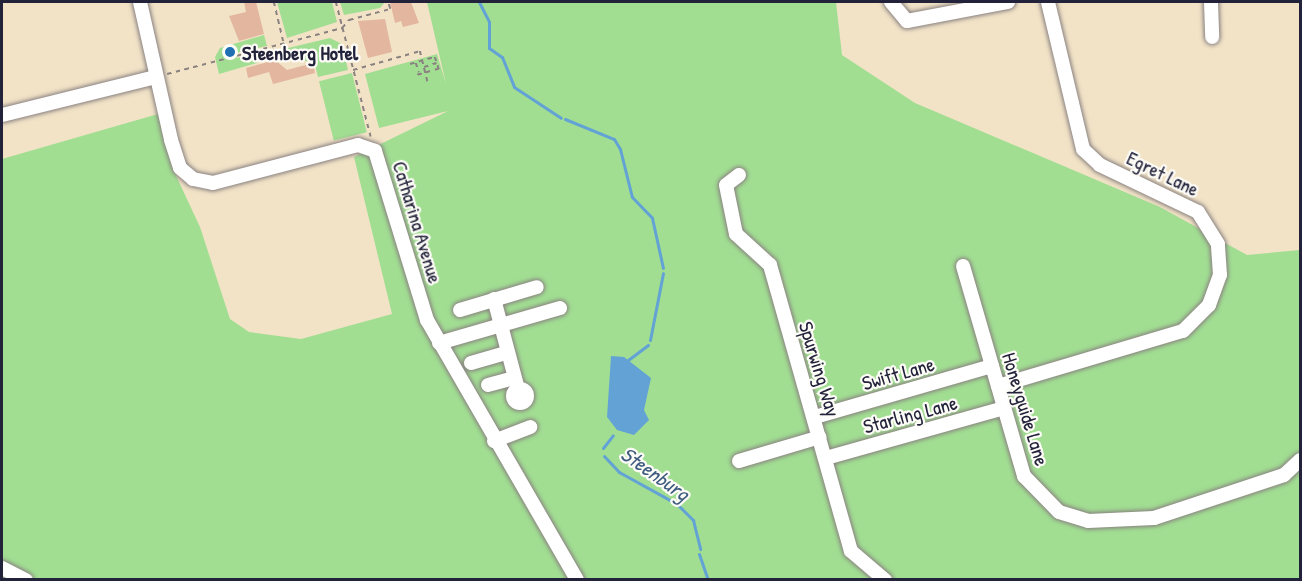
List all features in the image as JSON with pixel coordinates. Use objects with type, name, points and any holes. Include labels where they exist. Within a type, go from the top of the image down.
[{"type":"street","points":[[2,115],[154,77],[140,2]]},
{"type":"street","points":[[891,2],[907,21],[1008,2]]},
{"type":"street","name":"Egret Lane","points":[[998,386],[1183,331],[1209,305],[1220,275],[1218,244],[1198,212],[1100,165],[1083,149],[1047,2]]},
{"type":"street","points":[[1211,2],[1212,37]]},
{"type":"street","name":"Catharina Avenue","points":[[154,77],[177,163],[200,182],[369,146],[378,155],[427,320],[494,441],[577,579]]},
{"type":"street","name":"Spurwing Way","points":[[739,175],[726,182],[736,234],[770,265],[815,417],[851,551],[869,572],[885,579]]},
{"type":"street","name":"Honeyguide Lane","points":[[963,266],[1027,480],[1051,507],[1080,520],[1160,517],[1284,475],[1300,460]]},
{"type":"street","points":[[460,310],[537,287]]},
{"type":"street","points":[[488,385],[516,384],[494,300]]},
{"type":"street","points":[[439,343],[560,308]]},
{"type":"street","points":[[471,363],[507,352]]},
{"type":"street","name":"Swift Lane","points":[[815,417],[992,366]]},
{"type":"street","name":"Starling Lane","points":[[826,458],[1005,408]]},
{"type":"street","points":[[494,441],[530,427]]},
{"type":"street","points":[[739,461],[820,437]]},
{"type":"street","points":[[2,568],[26,579]]},
{"type":"path","points":[[274,2],[284,44]]},
{"type":"path","points":[[336,2],[369,146]]},
{"type":"path","points":[[154,77],[342,28],[349,20],[390,9],[388,2]]},
{"type":"path","points":[[352,70],[420,51],[428,83]]},
{"type":"path","points":[[410,64],[435,57],[439,69],[414,76]]},
{"type":"path","points":[[429,59],[432,71]]},
{"type":"path","points":[[416,62],[419,74]]},
{"type":"path","points":[[424,67],[437,63]]},
{"type":"green space","points":[[277,2],[332,2],[337,22],[287,38]]},
{"type":"green space","points":[[340,2],[385,2],[380,8],[344,15]]},
{"type":"green space","points":[[427,2],[836,2],[842,55],[915,103],[1160,207],[1247,255],[1300,250],[1300,579],[2,580],[2,159],[158,114],[172,167],[200,227],[230,319],[249,332],[301,339],[392,314],[354,157],[448,111],[379,128],[365,74],[437,54],[446,84]]},
{"type":"green space","points":[[264,35],[267,46],[235,53],[237,58],[255,53],[257,63],[219,74],[215,57],[220,48]]},
{"type":"green space","points":[[330,38],[342,44],[348,70],[318,77],[314,61],[291,61],[288,48]]},
{"type":"green space","points":[[352,73],[367,132],[334,140],[319,81]]},
{"type":"water","points":[[611,356],[624,357],[651,378],[644,410],[649,420],[634,435],[617,430],[607,417]]},
{"type":"building","points":[[244,2],[256,2],[264,34],[239,41],[229,16],[246,12]]},
{"type":"building","points":[[390,2],[411,2],[419,23],[403,27],[401,21],[395,23]]},
{"type":"building","points":[[385,19],[392,52],[368,58],[358,21]]},
{"type":"building","points":[[275,60],[287,70],[313,63],[315,73],[273,84],[269,72],[248,78],[246,68]]},
{"type":"waterway","name":"Steenburg","points":[[479,2],[489,22],[489,48],[502,57],[514,87],[561,118]]},
{"type":"waterway","name":"Steenburg","points":[[565,119],[614,139],[620,149],[632,197],[652,218],[663,268]]},
{"type":"waterway","name":"Steenburg","points":[[650,340],[663,273]]},
{"type":"waterway","name":"Steenburg","points":[[628,360],[648,345]]},
{"type":"waterway","name":"Steenburg","points":[[603,448],[613,435]]},
{"type":"waterway","name":"Steenburg","points":[[604,456],[619,472],[677,504],[693,520],[700,549]]},
{"type":"waterway","name":"Steenburg","points":[[699,554],[708,580]]},
{"type":"place","name":"Steenberg Hotel","points":[[230,52]]}]
